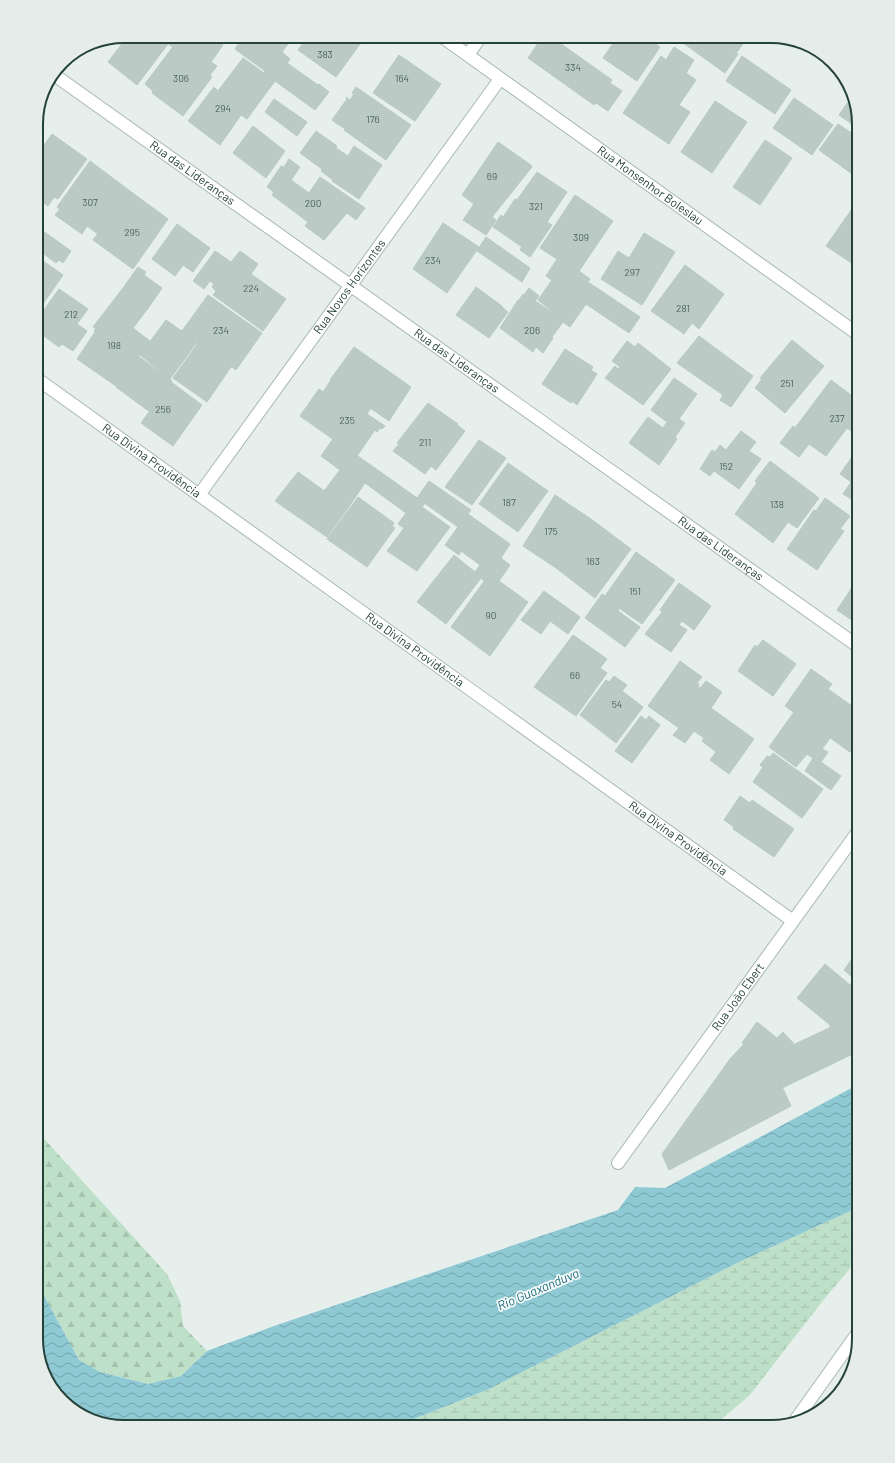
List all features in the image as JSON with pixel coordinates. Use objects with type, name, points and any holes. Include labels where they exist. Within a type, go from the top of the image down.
[{"type":"street","name":"Rua Monsenhor Boleslau","points":[[451,43],[852,330]]},
{"type":"street","points":[[468,55],[476,43]]},
{"type":"street","name":"Rua das Lideranças","points":[[58,78],[852,642]]},
{"type":"street","name":"Rua Novos Horizontes","points":[[199,495],[500,79]]},
{"type":"street","name":"Rua Divina Providência","points":[[43,383],[794,921]]},
{"type":"street","name":"Rua João Ebert","points":[[618,1163],[852,840]]},
{"type":"street","points":[[799,1415],[852,1341]]},
{"type":"green space","points":[[43,1138],[167,1274],[180,1301],[183,1326],[207,1351],[181,1376],[148,1384],[100,1372],[79,1360],[43,1294]]},
{"type":"green space","points":[[852,1210],[852,1266],[825,1298],[749,1396],[720,1420],[412,1420],[489,1389],[737,1263]]},
{"type":"water","name":"Rio Guaxanduva","points":[[852,1088],[852,1210],[737,1263],[489,1389],[412,1420],[119,1420],[98,1416],[88,1412],[71,1400],[57,1384],[47,1365],[43,1344],[43,1294],[79,1360],[100,1372],[148,1384],[181,1376],[207,1351],[274,1326],[618,1210],[635,1187],[665,1188]]},
{"type":"building","points":[[123,43],[176,43],[173,47],[168,44],[137,85],[108,62]]},
{"type":"building","points":[[176,43],[220,43],[223,45],[211,62],[217,66],[210,75],[212,77],[183,116],[152,93],[153,91],[145,84]]},
{"type":"building","points":[[239,43],[289,43],[282,52],[290,59],[275,81],[263,73],[265,71],[235,49]]},
{"type":"building","points":[[303,43],[361,43],[336,77],[298,50]]},
{"type":"building","points":[[538,43],[560,43],[612,80],[610,83],[622,91],[608,111],[596,103],[594,105],[528,58]]},
{"type":"building","points":[[613,43],[654,43],[660,47],[637,81],[603,58]]},
{"type":"building","points":[[683,43],[723,43],[738,54],[725,73]]},
{"type":"building","points":[[724,43],[744,43],[737,52]]},
{"type":"building","points":[[674,47],[694,60],[686,73],[696,80],[679,105],[690,112],[669,144],[623,113],[661,56],[666,60]]},
{"type":"building","points":[[399,55],[441,84],[415,121],[373,93]]},
{"type":"building","points":[[742,56],[791,90],[775,114],[726,81]]},
{"type":"building","points":[[243,58],[275,81],[247,119],[241,115],[220,145],[188,121],[214,87],[218,91]]},
{"type":"building","points":[[287,63],[329,92],[315,110],[275,81]]},
{"type":"building","points":[[356,87],[411,125],[386,160],[332,120],[347,99],[346,97],[350,100]]},
{"type":"building","points":[[794,98],[833,125],[812,155],[773,128]]},
{"type":"building","points":[[274,99],[307,122],[297,136],[265,112]]},
{"type":"building","points":[[715,101],[747,122],[712,173],[681,152]]},
{"type":"building","points":[[848,102],[852,124],[839,115]]},
{"type":"building","points":[[838,124],[852,133],[852,174],[819,150]]},
{"type":"building","points":[[253,126],[285,151],[266,178],[233,153]]},
{"type":"building","points":[[316,131],[337,146],[322,169],[300,153]]},
{"type":"building","points":[[52,134],[87,159],[58,199],[54,197],[48,206],[43,202],[43,146]]},
{"type":"building","points":[[765,140],[792,158],[760,205],[733,187]]},
{"type":"building","points":[[498,142],[532,167],[492,217],[496,220],[486,235],[463,220],[474,204],[462,195]]},
{"type":"building","points":[[354,146],[382,165],[359,199],[332,181],[333,180],[321,171],[336,148],[348,156]]},
{"type":"building","points":[[289,159],[300,167],[291,180],[309,193],[320,177],[365,208],[356,220],[347,213],[324,240],[305,226],[308,222],[272,195],[274,192],[267,187],[281,166],[284,167]]},
{"type":"building","points":[[90,161],[130,191],[98,234],[87,226],[82,234],[55,215],[60,209],[57,207]]},
{"type":"building","points":[[537,172],[567,192],[547,222],[552,225],[530,257],[520,250],[522,247],[493,227],[501,215],[503,217],[515,199],[517,200]]},
{"type":"building","points":[[130,191],[168,219],[133,269],[93,240]]},
{"type":"building","points":[[575,195],[613,221],[579,271],[590,279],[577,298],[546,276],[557,259],[540,248]]},
{"type":"building","points":[[852,209],[852,263],[826,246]]},
{"type":"building","points":[[443,223],[479,247],[447,293],[413,269]]},
{"type":"building","points":[[177,224],[210,248],[193,272],[183,265],[175,276],[152,259]]},
{"type":"building","points":[[43,231],[71,251],[63,263],[59,260],[56,263],[43,253]]},
{"type":"building","points":[[644,233],[675,252],[642,305],[601,279],[618,251],[629,258]]},
{"type":"building","points":[[486,237],[530,268],[522,282],[477,251]]},
{"type":"building","points":[[215,251],[231,262],[240,251],[258,264],[251,274],[286,299],[263,331],[213,295],[216,291],[212,287],[214,284],[210,281],[204,289],[193,281]]},
{"type":"building","points":[[43,261],[63,275],[43,304]]},
{"type":"building","points":[[685,265],[724,294],[699,329],[692,323],[684,334],[651,311]]},
{"type":"building","points":[[138,267],[146,272],[144,275],[162,288],[149,307],[123,288]]},
{"type":"building","points":[[552,280],[586,304],[570,327],[563,322],[543,353],[536,347],[533,352],[500,328],[518,300],[529,288],[539,296],[535,301],[553,313],[538,300]]},
{"type":"building","points":[[588,282],[640,317],[629,333],[577,298]]},
{"type":"building","points":[[476,287],[508,312],[489,338],[456,315]]},
{"type":"building","points":[[123,288],[149,307],[133,328],[150,341],[116,386],[77,359],[95,332],[94,331],[96,328],[93,327]]},
{"type":"building","points":[[59,289],[88,309],[77,324],[87,331],[73,351],[62,344],[59,347],[43,335],[43,311]]},
{"type":"building","points":[[208,295],[262,333],[236,370],[182,331]]},
{"type":"building","points":[[166,320],[197,342],[170,379],[140,355]]},
{"type":"building","points":[[699,336],[753,376],[731,407],[720,400],[723,395],[677,363]]},
{"type":"building","points":[[792,340],[824,366],[785,413],[755,388],[762,379],[760,378]]},
{"type":"building","points":[[627,341],[635,347],[638,343],[671,369],[643,405],[605,378],[615,366],[618,369],[620,367],[612,361]]},
{"type":"building","points":[[198,343],[231,367],[207,402],[173,378]]},
{"type":"building","points":[[354,347],[411,387],[389,421],[330,380]]},
{"type":"building","points":[[565,349],[593,367],[591,370],[597,374],[577,405],[572,401],[571,403],[542,384]]},
{"type":"building","points":[[138,356],[172,381],[150,412],[116,387]]},
{"type":"building","points":[[674,378],[697,394],[679,419],[685,423],[675,437],[677,439],[659,465],[629,443],[648,417],[663,428],[667,422],[651,410]]},
{"type":"building","points":[[331,380],[371,408],[367,414],[385,426],[382,429],[380,428],[377,432],[375,430],[357,456],[300,416],[319,389],[323,392]]},
{"type":"building","points":[[831,380],[852,396],[852,431],[847,428],[826,456],[809,444],[799,457],[780,443],[793,426],[795,428]]},
{"type":"building","points":[[171,382],[202,405],[173,446],[141,423]]},
{"type":"building","points":[[428,403],[458,424],[457,425],[465,431],[436,470],[431,466],[425,474],[393,451],[399,444],[397,443]]},
{"type":"building","points":[[741,431],[756,442],[749,451],[761,459],[739,489],[714,471],[710,476],[700,469],[712,450],[715,452],[720,445],[726,450]]},
{"type":"building","points":[[333,439],[375,468],[348,508],[324,491],[340,470],[321,456]]},
{"type":"building","points":[[479,440],[506,458],[472,505],[445,487]]},
{"type":"building","points":[[852,457],[852,499],[843,494],[851,482],[840,474]]},
{"type":"building","points":[[770,461],[819,498],[797,528],[788,522],[773,543],[735,514],[757,483],[755,481]]},
{"type":"building","points":[[508,463],[548,491],[518,532],[479,504]]},
{"type":"building","points":[[375,468],[417,498],[406,513],[365,483]]},
{"type":"building","points":[[298,472],[348,508],[327,537],[275,501]]},
{"type":"building","points":[[429,481],[471,510],[458,527],[417,498]]},
{"type":"building","points":[[555,495],[591,519],[556,568],[523,546]]},
{"type":"building","points":[[358,497],[394,523],[392,526],[395,528],[367,567],[327,539]]},
{"type":"building","points":[[417,498],[425,503],[422,507],[450,527],[417,571],[387,551],[404,528],[398,524]]},
{"type":"building","points":[[825,498],[850,516],[840,529],[844,531],[817,570],[787,549],[814,510],[816,511]]},
{"type":"building","points":[[468,514],[510,544],[501,558],[458,527]]},
{"type":"building","points":[[591,519],[631,549],[595,598],[556,568]]},
{"type":"building","points":[[458,527],[501,558],[484,581],[481,578],[446,624],[417,602],[454,555],[475,572],[480,565],[461,551],[459,555],[445,545]]},
{"type":"building","points":[[636,552],[675,580],[642,624],[619,608],[618,611],[640,627],[625,647],[585,618],[602,594],[605,596]]},
{"type":"building","points":[[501,558],[510,565],[499,581],[528,602],[490,656],[451,627]]},
{"type":"building","points":[[679,583],[711,606],[694,630],[682,621],[679,625],[687,630],[671,652],[645,634],[662,612],[660,610]]},
{"type":"building","points":[[852,588],[852,620],[837,610]]},
{"type":"building","points":[[544,591],[580,617],[568,634],[550,621],[541,634],[521,620]]},
{"type":"building","points":[[573,635],[607,659],[600,668],[607,673],[576,716],[534,687]]},
{"type":"building","points":[[763,640],[796,664],[773,696],[738,671],[755,645],[757,647]]},
{"type":"building","points":[[680,661],[702,677],[697,683],[699,684],[698,687],[700,688],[706,681],[722,692],[711,708],[668,678]]},
{"type":"building","points":[[811,669],[832,684],[828,689],[852,706],[852,749],[850,752],[785,706]]},
{"type":"building","points":[[614,676],[627,685],[622,691],[643,707],[616,743],[580,715],[606,680],[609,682]]},
{"type":"building","points":[[668,678],[711,708],[685,743],[673,735],[679,728],[648,706]]},
{"type":"building","points":[[711,708],[754,739],[729,774],[710,760],[716,752],[702,741],[704,738],[694,731]]},
{"type":"building","points":[[794,712],[830,738],[822,749],[828,752],[821,762],[841,776],[831,790],[805,771],[813,758],[807,754],[796,767],[769,747]]},
{"type":"building","points":[[641,716],[646,720],[649,716],[660,725],[632,763],[615,751]]},
{"type":"building","points":[[773,753],[823,789],[802,818],[753,782],[763,767],[760,765],[767,756],[770,757]]},
{"type":"building","points":[[740,796],[750,803],[752,800],[794,829],[774,857],[733,829],[734,827],[724,820]]},
{"type":"building","points":[[852,959],[852,977],[844,970]]},
{"type":"building","points":[[825,964],[850,985],[852,983],[852,1018],[831,1028],[829,1024],[797,998]]},
{"type":"building","points":[[852,1017],[852,1054],[782,1088],[769,1059],[796,1046],[795,1044]]},
{"type":"building","points":[[757,1022],[777,1038],[783,1032],[796,1046],[769,1059],[791,1106],[669,1170],[662,1154],[730,1059],[744,1044],[742,1043]]}]
